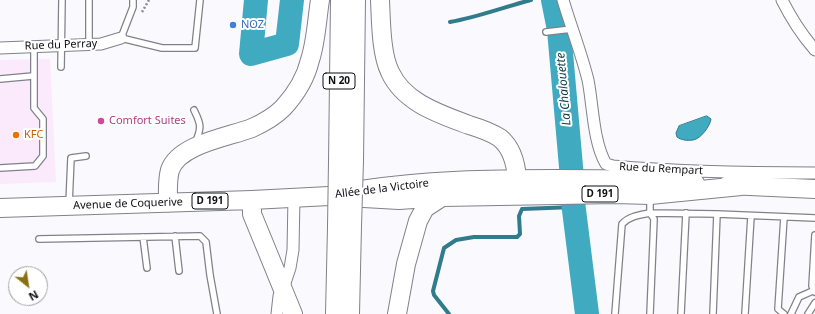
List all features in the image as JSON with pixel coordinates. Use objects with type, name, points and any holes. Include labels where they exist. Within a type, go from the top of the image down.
[{"type":"main road","points":[[168,203],[167,183],[171,168],[189,149],[253,127],[270,118],[283,108],[302,80],[310,60],[320,0]]},
{"type":"main road","name":"N 20","points":[[340,0],[346,162]]},
{"type":"main road","name":"N 20","points":[[335,314],[344,226],[346,162],[356,0]]},
{"type":"main road","points":[[380,0],[384,56],[390,72],[398,86],[409,96],[433,112],[482,129],[499,138],[509,150],[513,159],[517,179]]},
{"type":"main road","name":"Allée de la Victoire","points":[[450,196],[474,189],[510,187],[517,179]]},
{"type":"main road","name":"Allée de la Victoire","points":[[329,196],[384,187],[442,182],[517,179],[660,180],[741,186],[815,189]]},
{"type":"main road","name":"Allée de la Victoire","points":[[329,196],[399,200],[450,196],[608,194],[650,195],[741,186]]},
{"type":"main road","points":[[384,187],[399,200],[404,210],[407,221],[406,264]]},
{"type":"main road","name":"Avenue de Coquerive","points":[[0,208],[329,196]]},
{"type":"main road","points":[[397,314],[406,264],[418,220],[425,208],[450,196]]},
{"type":"main road","points":[[252,200],[252,214],[293,314]]},
{"type":"main road","name":"N 20","points":[[344,226],[350,314]]},
{"type":"street","name":"Rue du Rempart","points":[[563,0],[588,80],[600,150],[606,164],[613,166],[661,170],[815,173]]},
{"type":"street","points":[[782,0],[787,11],[802,34],[815,50]]},
{"type":"street","name":"Rue du Perray","points":[[0,48],[61,44],[101,44],[121,38]]},
{"type":"street","points":[[277,314],[278,296],[283,289],[290,268],[293,250],[294,197]]},
{"type":"lane","points":[[61,67],[62,0]]},
{"type":"lane","points":[[88,44],[89,0]]},
{"type":"lane","points":[[133,0],[133,7],[121,38],[162,48],[195,48],[200,0]]},
{"type":"lane","points":[[546,32],[572,29]]},
{"type":"lane","points":[[0,168],[35,166],[43,156],[43,119],[34,108],[34,46]]},
{"type":"lane","points":[[0,79],[33,76]]},
{"type":"lane","points":[[189,149],[195,142],[200,131],[200,122],[194,110]]},
{"type":"lane","points":[[69,206],[71,158],[86,156]]},
{"type":"lane","points":[[650,195],[650,213],[654,219],[650,314]]},
{"type":"lane","points":[[615,314],[622,224],[627,219],[650,213],[815,218]]},
{"type":"lane","points":[[681,314],[686,213]]},
{"type":"lane","points":[[713,314],[717,214]]},
{"type":"lane","points":[[746,314],[751,216]]},
{"type":"lane","points":[[784,217],[778,309],[784,314]]},
{"type":"lane","points":[[791,314],[799,297],[815,291],[812,286],[815,235]]},
{"type":"lane","points":[[175,236],[179,271]]},
{"type":"lane","points":[[39,239],[200,236],[206,242],[217,314]]},
{"type":"lane","points":[[143,237],[147,268]]},
{"type":"lane","points":[[808,314],[815,303]]},
{"type":"shaded area","points":[[50,59],[56,182],[0,184],[0,60]]},
{"type":"water","points":[[707,116],[711,119],[710,122],[705,132],[699,137],[693,140],[682,140],[677,137],[676,133],[679,126]]},
{"type":"waterway","points":[[256,0],[251,54],[287,44],[292,0]]},
{"type":"waterway","points":[[450,22],[481,15],[531,0]]},
{"type":"waterway","name":"La Chalouette","points":[[553,0],[559,30],[572,178]]},
{"type":"waterway","name":"La Chalouette","points":[[573,202],[587,314]]},
{"type":"waterway","points":[[449,314],[434,295],[433,291],[444,248],[456,240],[474,237],[517,237],[520,234],[519,216],[522,209],[574,207]]},
{"type":"place","name":"NOZ","points":[[233,25]]},
{"type":"place","name":"Comfort Suites","points":[[101,121]]},
{"type":"place","name":"KFC","points":[[16,135]]}]
